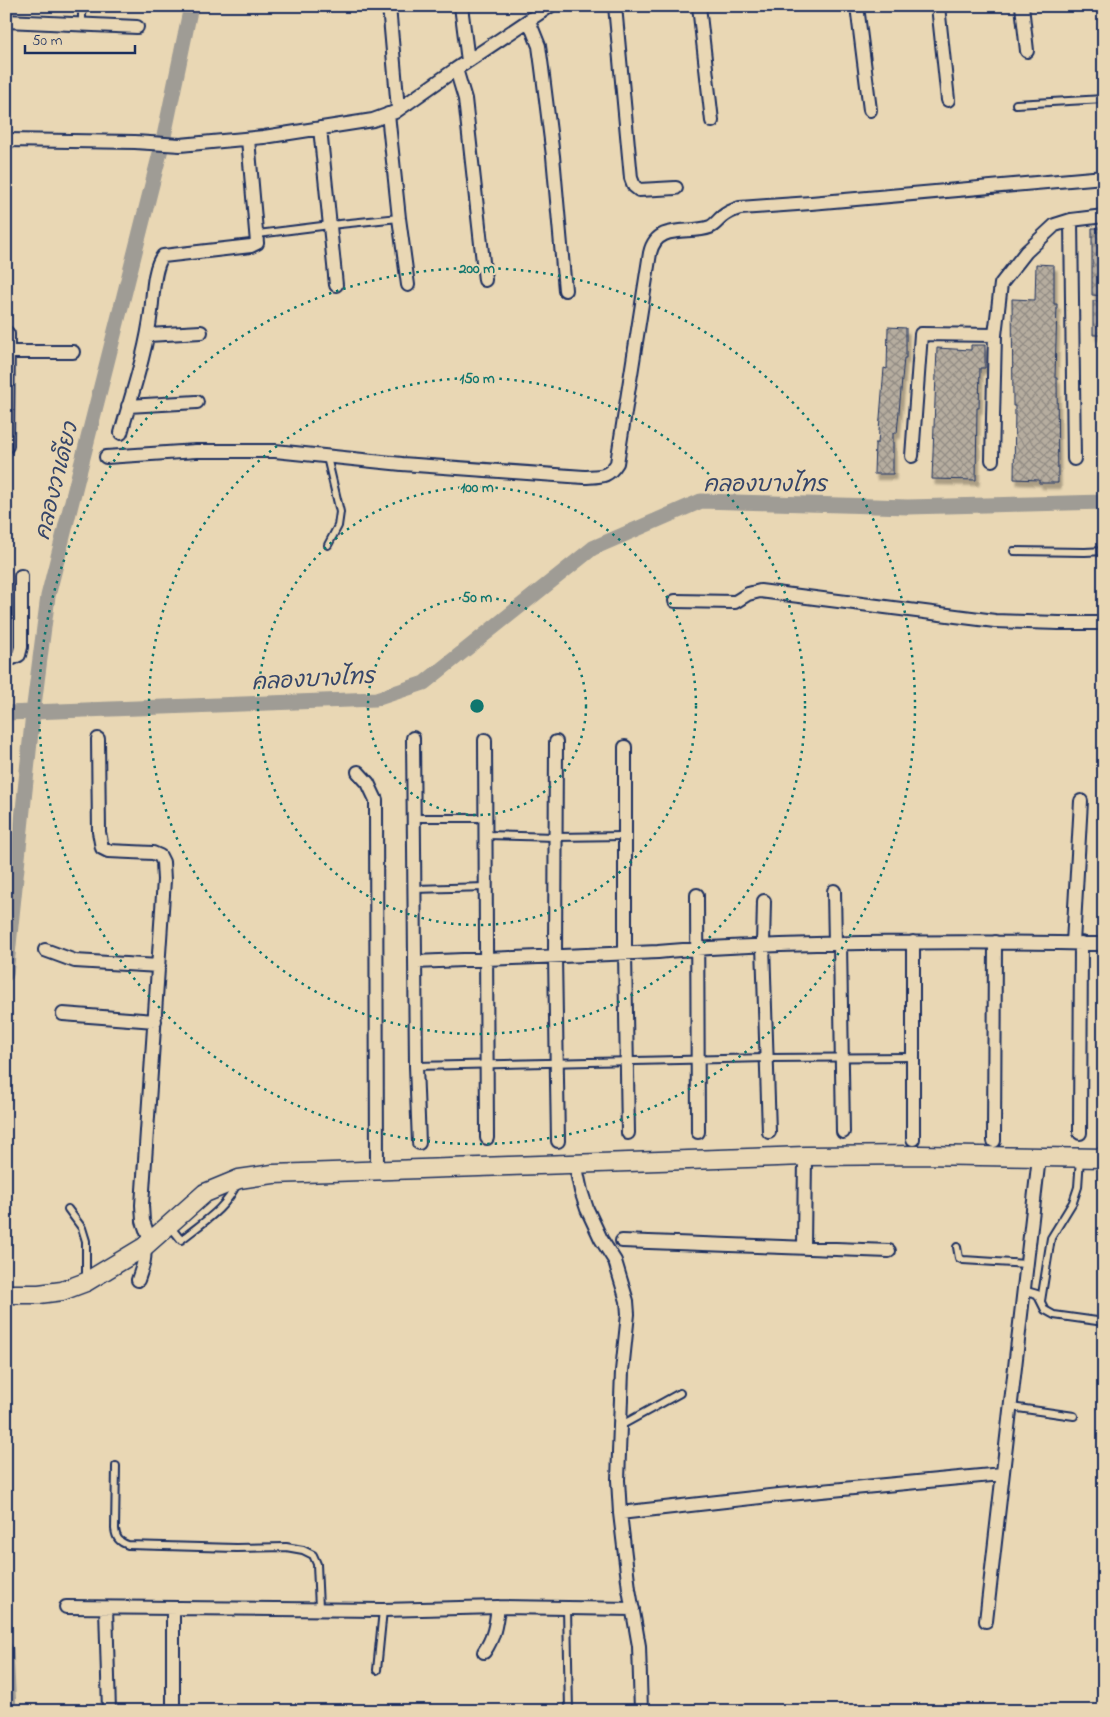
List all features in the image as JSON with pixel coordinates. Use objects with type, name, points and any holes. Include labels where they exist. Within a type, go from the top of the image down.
[{"type":"street","points":[[389,6],[399,218],[408,285]]},
{"type":"street","points":[[461,6],[468,61]]},
{"type":"street","points":[[6,140],[134,142],[180,145],[248,139],[373,120],[393,112],[531,15],[550,6]]},
{"type":"street","points":[[615,6],[631,178],[634,186],[639,190],[676,188]]},
{"type":"street","points":[[699,6],[712,121]]},
{"type":"street","points":[[857,6],[870,110]]},
{"type":"street","points":[[938,6],[948,100]]},
{"type":"street","points":[[1022,6],[1027,51]]},
{"type":"street","points":[[531,15],[539,46],[542,68],[566,290]]},
{"type":"street","points":[[6,21],[137,27]]},
{"type":"street","points":[[456,69],[465,99],[485,280]]},
{"type":"street","points":[[320,128],[336,285]]},
{"type":"street","points":[[121,433],[148,334],[159,260],[163,256],[251,246],[257,243],[258,234],[248,139]]},
{"type":"street","points":[[106,457],[196,452],[265,451],[402,464],[574,476],[604,476],[612,471],[617,463],[650,253],[652,244],[661,236],[670,232],[712,226],[730,212],[740,208],[831,202],[1104,177]]},
{"type":"street","points":[[992,460],[995,335],[1001,284],[1026,252],[1055,225],[1071,220],[1104,216]]},
{"type":"street","points":[[1071,220],[1074,459]]},
{"type":"street","points":[[6,332],[8,334],[9,352],[7,446]]},
{"type":"street","points":[[148,334],[201,332]]},
{"type":"street","points":[[912,456],[921,334],[995,335]]},
{"type":"street","points":[[9,352],[73,352]]},
{"type":"street","points":[[128,406],[197,402]]},
{"type":"street","points":[[6,658],[13,658],[19,655],[22,648],[21,576]]},
{"type":"street","points":[[675,601],[735,602],[748,594],[760,591],[995,621],[1104,623]]},
{"type":"street","points":[[413,738],[416,1066],[419,1143]]},
{"type":"street","points":[[98,739],[99,832],[102,848],[108,852],[153,853],[160,856],[163,862],[164,880],[142,1205],[147,1244],[144,1263],[138,1280]]},
{"type":"street","points":[[485,740],[487,1138]]},
{"type":"street","points":[[556,742],[555,956],[558,1141]]},
{"type":"street","points":[[625,747],[625,953],[628,1133]]},
{"type":"street","points":[[358,772],[368,783],[376,800],[377,1170]]},
{"type":"street","points":[[1080,1134],[1077,943],[1081,801]]},
{"type":"street","points":[[834,891],[838,944],[843,1132]]},
{"type":"street","points":[[697,895],[696,1059],[698,1132]]},
{"type":"street","points":[[764,901],[769,1132]]},
{"type":"street","points":[[415,962],[658,952],[764,945],[913,942],[1104,944]]},
{"type":"street","points":[[913,942],[913,1139]]},
{"type":"street","points":[[994,1140],[995,942]]},
{"type":"street","points":[[45,950],[75,961],[158,966]]},
{"type":"street","points":[[63,1014],[155,1021]]},
{"type":"street","points":[[804,1248],[805,1156]]},
{"type":"street","points":[[10,1294],[39,1294],[62,1291],[86,1282],[147,1244],[205,1193],[239,1179],[273,1174],[805,1156],[1104,1158]]},
{"type":"street","points":[[986,1621],[1039,1157]]},
{"type":"street","points":[[575,1163],[587,1208],[601,1239],[615,1261],[627,1301],[628,1314],[619,1426],[618,1480],[629,1589],[639,1646],[641,1711]]},
{"type":"street","points":[[622,1241],[889,1251]]},
{"type":"street","points":[[620,1512],[1002,1474]]},
{"type":"street","points":[[66,1607],[383,1610],[498,1607],[633,1609]]},
{"type":"street","points":[[484,1652],[493,1637],[498,1607]]},
{"type":"street","points":[[106,1608],[109,1711]]},
{"type":"street","points":[[172,1711],[173,1609]]},
{"type":"lane","points":[[82,6],[82,25]]},
{"type":"lane","points":[[1016,104],[1104,99]]},
{"type":"lane","points":[[258,234],[399,218]]},
{"type":"lane","points":[[327,457],[340,512],[338,526],[328,545]]},
{"type":"lane","points":[[1014,551],[1104,551]]},
{"type":"lane","points":[[414,818],[486,818]]},
{"type":"lane","points":[[486,835],[625,836]]},
{"type":"lane","points":[[415,889],[486,887]]},
{"type":"lane","points":[[416,1066],[696,1059],[914,1057]]},
{"type":"lane","points":[[1041,1301],[1051,1238],[1073,1202],[1078,1187],[1080,1157]]},
{"type":"lane","points":[[68,1209],[82,1228],[86,1241],[86,1282]]},
{"type":"lane","points":[[957,1247],[959,1258],[963,1260],[1027,1264]]},
{"type":"lane","points":[[1023,1290],[1037,1294],[1046,1310],[1054,1314],[1104,1322]]},
{"type":"lane","points":[[619,1426],[680,1392]]},
{"type":"lane","points":[[1011,1407],[1074,1416]]},
{"type":"lane","points":[[116,1466],[115,1529],[116,1536],[120,1542],[128,1545],[236,1548],[286,1547],[303,1550],[313,1555],[317,1564],[319,1608]]},
{"type":"lane","points":[[567,1608],[569,1711]]},
{"type":"lane","points":[[378,1670],[383,1610]]},
{"type":"building","points":[[1092,228],[1104,228],[1104,296],[1092,295]]},
{"type":"building","points":[[1036,264],[1054,265],[1054,304],[1057,304],[1055,378],[1057,378],[1058,483],[1039,483],[1039,480],[1014,479],[1015,406],[1013,406],[1012,299],[1035,300]]},
{"type":"building","points":[[1093,301],[1104,301],[1104,335],[1093,335]]},
{"type":"building","points":[[888,327],[906,328],[906,358],[904,358],[897,433],[893,433],[893,474],[874,474],[875,443],[878,443],[884,368],[887,369]]},
{"type":"building","points":[[971,345],[985,345],[985,368],[980,368],[979,408],[977,408],[976,480],[932,479],[937,348],[971,350]]},
{"type":"waterway","name":"คลองวาเดียว","points":[[6,974],[33,713],[48,596],[163,141],[191,6]]},
{"type":"waterway","name":"คลองบางไทร","points":[[6,713],[376,699],[424,683],[593,548],[701,501],[908,507],[1104,502]]},
{"type":"waterway","name":"คลองวาเดียว","points":[[6,1649],[9,1711]]}]
